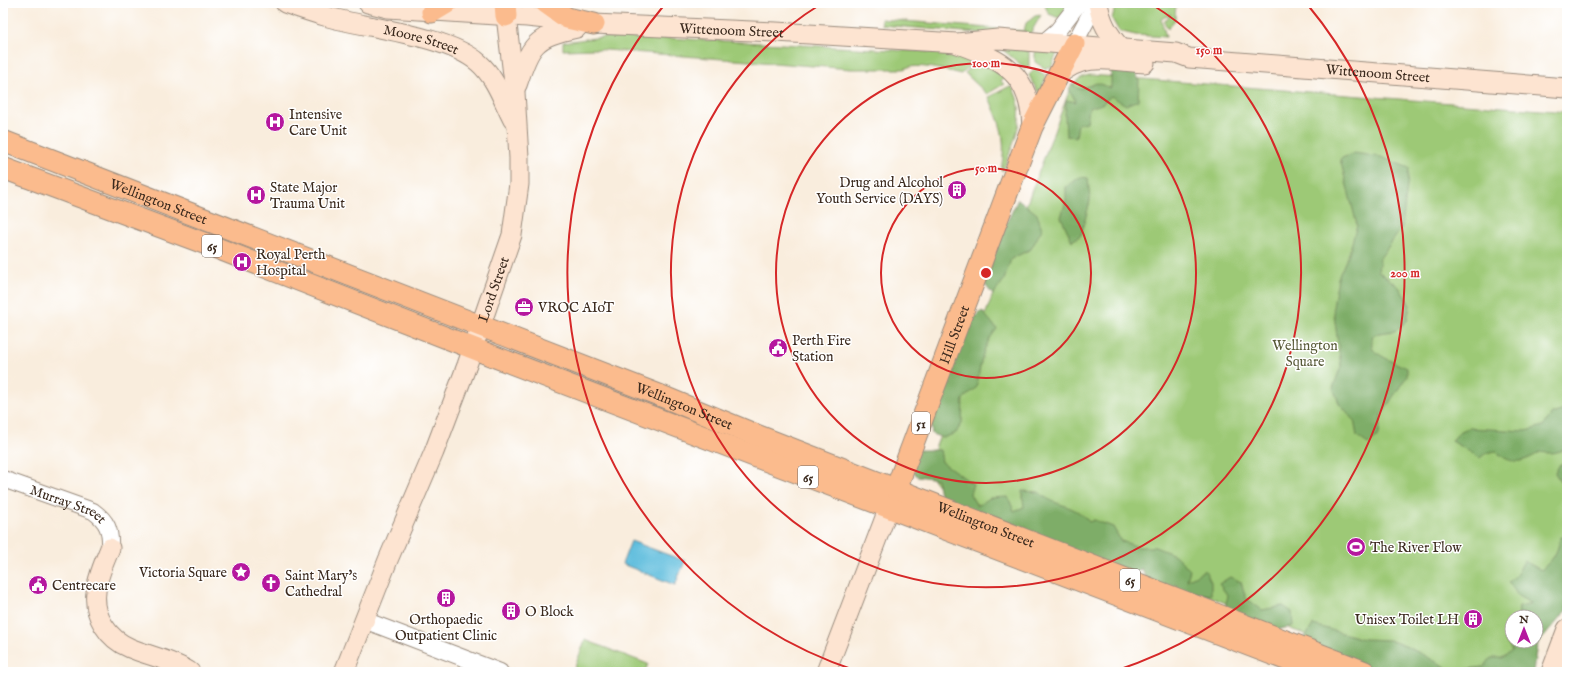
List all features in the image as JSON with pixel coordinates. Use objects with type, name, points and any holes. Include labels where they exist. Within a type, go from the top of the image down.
[{"type":"main road","name":"Moore Street","points":[[285,3],[328,17],[441,43],[470,56],[494,81],[518,131]]},
{"type":"main road","name":"Moore Street","points":[[368,3],[388,8],[439,7],[506,9]]},
{"type":"main road","name":"51","points":[[546,3],[567,18],[594,24]]},
{"type":"main road","points":[[1097,3],[1103,24],[1110,37],[1121,48]]},
{"type":"main road","name":"Lord Street","points":[[364,620],[434,452],[512,235],[518,184],[518,131],[506,9]]},
{"type":"main road","name":"Wittenoom Street","points":[[506,9],[594,24],[776,32],[957,43],[998,39],[1044,42],[1176,53],[1188,58],[1567,88]]},
{"type":"main road","points":[[515,92],[526,56],[536,42],[555,33],[594,24]]},
{"type":"main road","name":"Wittenoom Street","points":[[957,43],[1002,63],[1013,72],[1022,85],[1030,103],[1032,127]]},
{"type":"main road","name":"Hill Street","points":[[826,672],[1032,127],[1074,44]]},
{"type":"main road","name":"Wittenoom Street","points":[[1058,76],[1070,65],[1085,60],[1177,64],[1188,58]]},
{"type":"main road","name":"Wellington Street","points":[[3,141],[278,246],[480,327],[652,392],[756,436],[892,498],[1320,672]]},
{"type":"main road","name":"Wellington Street","points":[[3,168],[214,247],[472,348],[892,498],[1365,672]]},
{"type":"main road","points":[[110,548],[96,590],[95,602],[104,627],[114,638],[128,648],[190,672]]},
{"type":"main road","points":[[344,672],[364,620]]},
{"type":"main road","points":[[1551,672],[1567,629]]},
{"type":"street","points":[[1044,42],[1058,30],[1079,3]]},
{"type":"street","name":"Hill Street","points":[[1074,44],[1097,3]]},
{"type":"street","name":"Murray Street","points":[[3,478],[93,511],[103,518],[108,526],[110,534],[110,548]]},
{"type":"street","points":[[364,620],[500,672]]},
{"type":"green space","points":[[1047,3],[1073,3],[1059,18],[1049,14],[1045,6]]},
{"type":"green space","points":[[1116,3],[1176,3],[1175,20],[1168,29],[1164,22],[1171,14],[1161,19],[1166,37],[1135,35],[1119,31],[1112,19]]},
{"type":"green space","points":[[1041,15],[1030,34],[1025,31],[1024,37],[882,25],[881,19],[1024,31],[1026,23],[1035,16]]},
{"type":"green space","points":[[603,37],[668,38],[950,53],[975,60],[961,74],[940,69],[915,66],[904,69],[851,69],[593,49],[563,50],[563,42]]},
{"type":"green space","points":[[998,46],[1025,46],[1025,51],[1029,51],[1029,67],[1025,68]]},
{"type":"green space","points":[[1035,50],[1058,51],[1051,68],[1047,66],[1046,69],[1035,62]]},
{"type":"green space","points":[[976,61],[995,70],[1004,78],[1001,81],[1004,84],[987,94],[965,73]]},
{"type":"green space","points":[[1111,68],[1135,69],[1139,81],[1138,100],[1126,105],[1111,96],[1102,104],[1089,108],[1087,122],[1078,124],[1076,137],[1066,136],[1066,100],[1076,102],[1069,89],[1072,84],[1079,89],[1097,83],[1111,88]]},
{"type":"green space","points":[[1035,69],[1045,75],[1046,78],[1040,91],[1037,91],[1029,75]]},
{"type":"green space","name":"Wellington Square","points":[[1090,75],[1567,112],[1567,572],[1544,630],[1544,609],[1504,609],[1504,649],[1536,649],[1527,672],[1415,672],[1296,631],[944,491],[934,480],[931,465],[936,446],[1068,94],[1076,82],[1082,77]]},
{"type":"green space","points":[[1008,87],[1012,87],[1017,98],[1019,118],[1015,140],[1003,171],[1001,170],[1003,159],[1002,132],[989,97]]},
{"type":"green space","points":[[1354,153],[1381,157],[1409,168],[1402,228],[1380,258],[1378,271],[1399,287],[1410,305],[1407,321],[1395,331],[1379,333],[1373,336],[1372,344],[1373,349],[1379,354],[1388,360],[1407,368],[1407,376],[1381,415],[1379,435],[1368,444],[1357,436],[1354,420],[1339,403],[1333,388],[1341,366],[1333,307],[1338,278],[1349,253],[1357,225],[1340,159]]},
{"type":"green space","points":[[1080,177],[1088,178],[1090,201],[1081,235],[1072,241],[1061,217],[1066,201],[1066,187]]},
{"type":"green space","points":[[1018,199],[1037,214],[1042,229],[1031,249],[1011,259],[1004,280],[993,295],[983,282],[989,273],[995,247]]},
{"type":"green space","points":[[982,311],[997,329],[988,342],[982,356],[977,387],[963,399],[962,423],[956,433],[943,438],[932,434],[930,419],[966,324]]},
{"type":"green space","points":[[1567,409],[1567,448],[1557,452],[1540,452],[1528,459],[1517,461],[1507,459],[1496,451],[1486,453],[1480,458],[1452,441],[1460,431],[1469,428],[1526,431],[1543,426],[1552,414]]},
{"type":"green space","points":[[918,450],[940,450],[942,462],[973,484],[970,494],[977,506],[990,498],[1008,497],[1014,511],[1024,507],[1022,491],[1039,492],[1051,500],[1077,511],[1089,522],[1094,520],[1113,527],[1121,541],[1139,547],[1155,547],[1175,555],[1190,570],[1187,580],[1205,570],[1211,582],[1211,595],[1188,592],[1178,594],[1148,583],[1141,568],[1132,577],[941,500],[937,479],[917,476],[910,468]]},
{"type":"green space","points":[[1560,464],[1567,464],[1567,480],[1560,481],[1555,473]]},
{"type":"green space","points":[[1567,535],[1567,610],[1544,637],[1544,609],[1519,609],[1519,607],[1532,604],[1518,596],[1509,582],[1517,574],[1524,561],[1541,570],[1554,556],[1558,548],[1560,538]]},
{"type":"green space","points":[[1230,577],[1241,582],[1246,598],[1262,610],[1283,606],[1292,612],[1293,626],[1277,630],[1224,610],[1228,596],[1219,584]]},
{"type":"green space","points":[[1313,625],[1364,639],[1389,640],[1410,648],[1446,667],[1447,672],[1380,672],[1302,642]]},
{"type":"green space","points":[[585,640],[648,664],[645,672],[573,672]]},
{"type":"green space","points":[[1511,649],[1536,649],[1533,672],[1464,672],[1467,669],[1484,667],[1491,658],[1502,658],[1512,651]]},
{"type":"water","points":[[631,541],[685,561],[675,585],[622,564]]},
{"type":"place","name":"Intensive Care Unit","points":[[275,122]]},
{"type":"place","name":"Drug and Alcohol Youth Service (DAYS)","points":[[957,190]]},
{"type":"place","name":"State Major Trauma Unit","points":[[256,195]]},
{"type":"place","name":"Royal Perth Hospital","points":[[242,262]]},
{"type":"place","name":"VROC AIoT","points":[[524,307]]},
{"type":"place","name":"Perth Fire Station","points":[[778,348]]},
{"type":"place","name":"The River Flow","points":[[1356,547]]},
{"type":"place","name":"Victoria Square","points":[[241,572]]},
{"type":"place","name":"Saint Mary's Cathedral","points":[[271,583]]},
{"type":"place","name":"Centrecare","points":[[38,585]]},
{"type":"place","name":"Orthopaedic Outpatient Clinic","points":[[446,598]]},
{"type":"place","name":"O Block","points":[[511,611]]},
{"type":"place","name":"Unisex Toilet LH","points":[[1473,619]]}]
